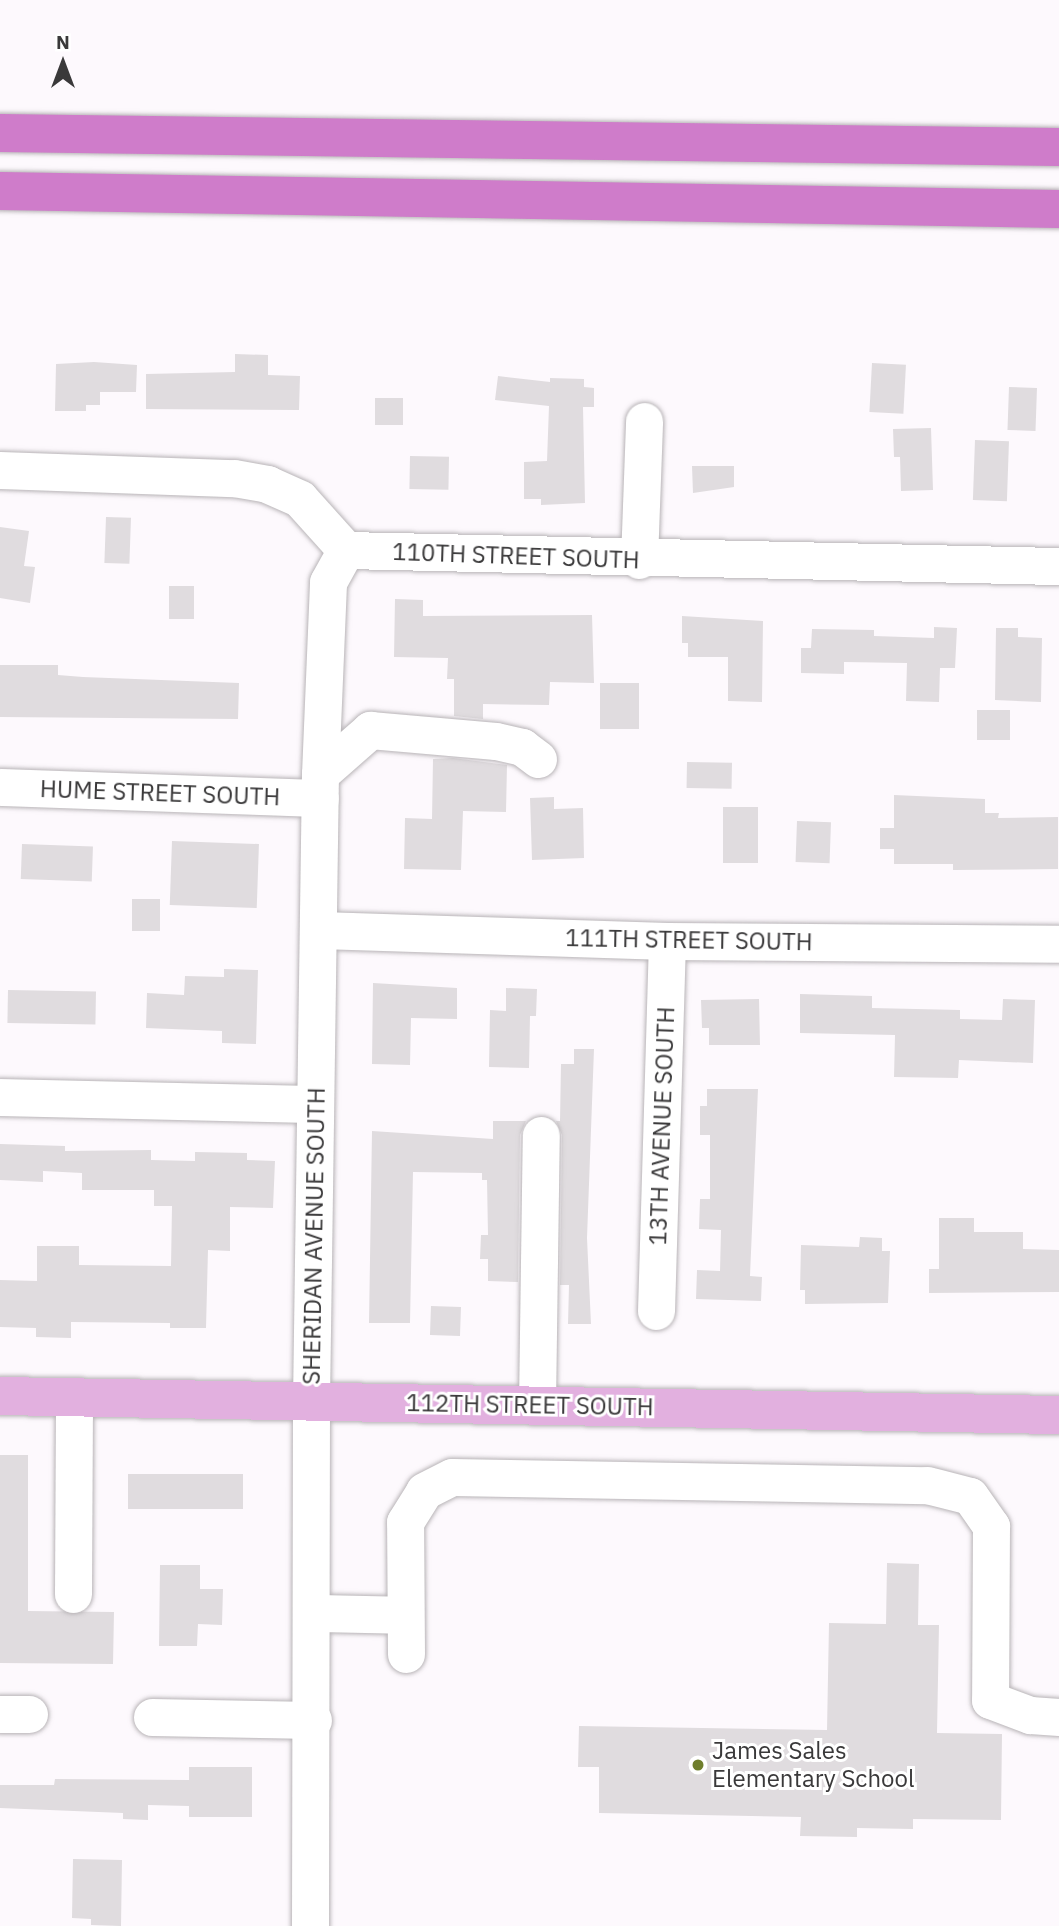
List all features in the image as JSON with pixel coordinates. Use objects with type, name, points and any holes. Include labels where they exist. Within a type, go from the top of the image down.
[{"type":"highway","points":[[0,133],[1059,147]]},
{"type":"highway","points":[[0,191],[1059,209]]},
{"type":"main road","name":"112TH STREET SOUTH","points":[[0,1396],[1059,1415]]},
{"type":"street","points":[[639,559],[644,421]]},
{"type":"street","points":[[0,470],[234,478],[267,484],[300,499],[346,551]]},
{"type":"street","name":"110TH STREET SOUTH","points":[[346,551],[1059,566]]},
{"type":"street","name":"SHERIDAN AVENUE SOUTH","points":[[310,1926],[313,1720],[311,1401],[320,930],[320,786],[328,582],[346,551]]},
{"type":"street","points":[[323,691],[355,710],[370,730],[496,741],[522,747],[538,759]]},
{"type":"street","points":[[320,786],[370,730]]},
{"type":"street","name":"HUME STREET SOUTH","points":[[0,787],[320,786]]},
{"type":"street","name":"111TH STREET SOUTH","points":[[320,930],[667,941],[1059,944]]},
{"type":"street","name":"13TH AVENUE SOUTH","points":[[656,1311],[667,941]]},
{"type":"street","points":[[0,1097],[315,1104]]},
{"type":"street","points":[[537,1405],[541,1135]]},
{"type":"street","points":[[74,1397],[74,1594]]},
{"type":"street","points":[[406,1654],[405,1522],[424,1490],[452,1477],[948,1488],[980,1503],[991,1527],[990,1700],[1030,1715],[1059,1717]]},
{"type":"street","points":[[313,1614],[405,1615]]},
{"type":"street","points":[[152,1717],[313,1720]]},
{"type":"building","points":[[235,354],[268,355],[268,375],[300,376],[299,410],[146,409],[146,374],[235,372]]},
{"type":"building","points":[[94,362],[137,365],[136,392],[100,392],[100,405],[86,405],[86,411],[55,411],[56,364]]},
{"type":"building","points":[[872,363],[906,365],[903,414],[869,412]]},
{"type":"building","points":[[498,376],[550,382],[550,378],[584,379],[584,387],[594,388],[594,407],[583,407],[585,503],[541,505],[541,499],[524,499],[524,462],[547,461],[549,406],[495,400]]},
{"type":"building","points":[[1009,387],[1037,388],[1035,431],[1007,430]]},
{"type":"building","points":[[375,398],[403,398],[403,425],[375,425]]},
{"type":"building","points":[[931,428],[933,490],[901,491],[900,457],[894,457],[893,429]]},
{"type":"building","points":[[975,440],[1009,441],[1007,501],[973,500]]},
{"type":"building","points":[[410,456],[449,457],[448,490],[409,489]]},
{"type":"building","points":[[692,466],[734,466],[734,487],[693,493]]},
{"type":"building","points":[[106,517],[131,518],[129,564],[104,563]]},
{"type":"building","points":[[0,527],[29,531],[24,566],[35,567],[30,603],[0,598]]},
{"type":"building","points":[[169,586],[194,586],[194,619],[169,619]]},
{"type":"building","points":[[395,599],[423,600],[423,616],[592,615],[594,683],[550,682],[549,705],[483,704],[483,719],[454,716],[454,679],[447,679],[448,658],[394,657]]},
{"type":"building","points":[[682,616],[763,621],[762,702],[728,701],[728,657],[688,657],[688,643],[682,643]]},
{"type":"building","points":[[934,627],[957,628],[955,668],[940,668],[939,702],[906,701],[907,663],[844,662],[844,674],[801,673],[801,648],[811,648],[812,629],[874,630],[874,636],[934,638]]},
{"type":"building","points":[[996,628],[1018,628],[1018,637],[1042,638],[1041,702],[995,700]]},
{"type":"building","points":[[0,665],[58,665],[58,675],[83,677],[239,683],[238,719],[0,717]]},
{"type":"building","points":[[600,683],[639,683],[639,729],[600,729]]},
{"type":"building","points":[[977,710],[1010,710],[1010,740],[977,740]]},
{"type":"building","points":[[453,758],[507,765],[506,812],[463,811],[461,870],[404,869],[405,818],[432,819],[433,759]]},
{"type":"building","points":[[687,762],[732,763],[732,789],[687,788]]},
{"type":"building","points":[[894,795],[985,799],[985,813],[999,813],[998,818],[1058,817],[1058,869],[953,870],[953,864],[894,864],[894,849],[880,849],[880,828],[894,828]]},
{"type":"building","points":[[554,797],[554,809],[583,808],[584,858],[532,860],[530,798]]},
{"type":"building","points":[[723,807],[758,807],[758,863],[723,863]]},
{"type":"building","points":[[797,821],[831,822],[830,863],[796,862]]},
{"type":"building","points":[[172,841],[259,844],[257,908],[170,905]]},
{"type":"building","points":[[22,844],[93,846],[92,881],[21,879]]},
{"type":"building","points":[[132,899],[160,899],[160,931],[132,931]]},
{"type":"building","points":[[224,969],[258,970],[256,1044],[222,1043],[222,1031],[146,1028],[147,993],[184,995],[185,976],[224,977]]},
{"type":"building","points":[[373,983],[457,988],[457,1019],[411,1018],[410,1065],[372,1064]]},
{"type":"building","points":[[506,988],[537,989],[536,1016],[530,1016],[529,1068],[489,1067],[490,1010],[506,1011]]},
{"type":"building","points":[[8,990],[96,992],[95,1025],[7,1023]]},
{"type":"building","points":[[800,994],[872,996],[872,1008],[960,1010],[960,1019],[1002,1020],[1003,999],[1035,1000],[1033,1063],[959,1060],[958,1078],[894,1077],[895,1035],[800,1033]]},
{"type":"building","points":[[759,999],[760,1045],[709,1045],[709,1028],[702,1028],[701,1000]]},
{"type":"building","points":[[574,1049],[594,1049],[587,1238],[591,1324],[568,1324],[569,1285],[560,1285],[562,1135],[556,1121],[560,1121],[561,1064],[574,1064]]},
{"type":"building","points":[[707,1089],[758,1089],[750,1276],[762,1277],[761,1301],[696,1299],[697,1270],[720,1271],[721,1230],[699,1229],[700,1199],[710,1199],[710,1135],[700,1135],[700,1106],[707,1106]]},
{"type":"building","points":[[493,1121],[526,1121],[520,1135],[518,1282],[488,1281],[488,1259],[480,1259],[481,1235],[488,1235],[487,1180],[482,1180],[482,1173],[413,1172],[410,1323],[369,1323],[372,1131],[493,1139]]},
{"type":"building","points":[[0,1144],[65,1146],[65,1151],[151,1150],[151,1160],[195,1161],[195,1152],[247,1153],[247,1160],[275,1161],[273,1208],[230,1207],[230,1251],[208,1250],[206,1328],[170,1328],[170,1323],[71,1322],[71,1338],[36,1337],[36,1328],[0,1327],[0,1280],[37,1281],[37,1246],[79,1246],[79,1265],[171,1266],[172,1206],[154,1206],[154,1190],[82,1190],[82,1173],[43,1171],[43,1182],[0,1180]]},
{"type":"building","points":[[939,1218],[974,1218],[974,1232],[1023,1232],[1023,1249],[1059,1250],[1059,1292],[929,1293],[929,1269],[939,1269]]},
{"type":"building","points":[[860,1237],[882,1238],[882,1251],[890,1251],[888,1303],[805,1304],[805,1290],[800,1290],[801,1245],[859,1247]]},
{"type":"building","points":[[431,1306],[461,1307],[460,1336],[430,1335]]},
{"type":"building","points":[[0,1455],[28,1455],[28,1611],[114,1612],[113,1664],[0,1663]]},
{"type":"building","points":[[128,1474],[243,1474],[243,1509],[128,1509]]},
{"type":"building","points":[[887,1563],[919,1564],[918,1625],[939,1625],[937,1733],[1002,1734],[1001,1820],[913,1819],[913,1829],[857,1828],[857,1837],[800,1836],[801,1817],[599,1813],[599,1767],[578,1767],[579,1726],[827,1730],[829,1623],[886,1624]]},
{"type":"building","points":[[160,1565],[200,1565],[200,1589],[223,1589],[222,1625],[198,1624],[197,1646],[159,1646]]},
{"type":"building","points":[[189,1767],[252,1767],[252,1817],[189,1817],[189,1806],[148,1805],[148,1820],[123,1819],[123,1813],[0,1808],[0,1785],[54,1785],[55,1779],[189,1780]]},
{"type":"building","points":[[73,1859],[122,1860],[121,1926],[91,1925],[91,1919],[72,1918]]},
{"type":"place","name":"James Sales Elementary School","points":[[698,1765]]}]
